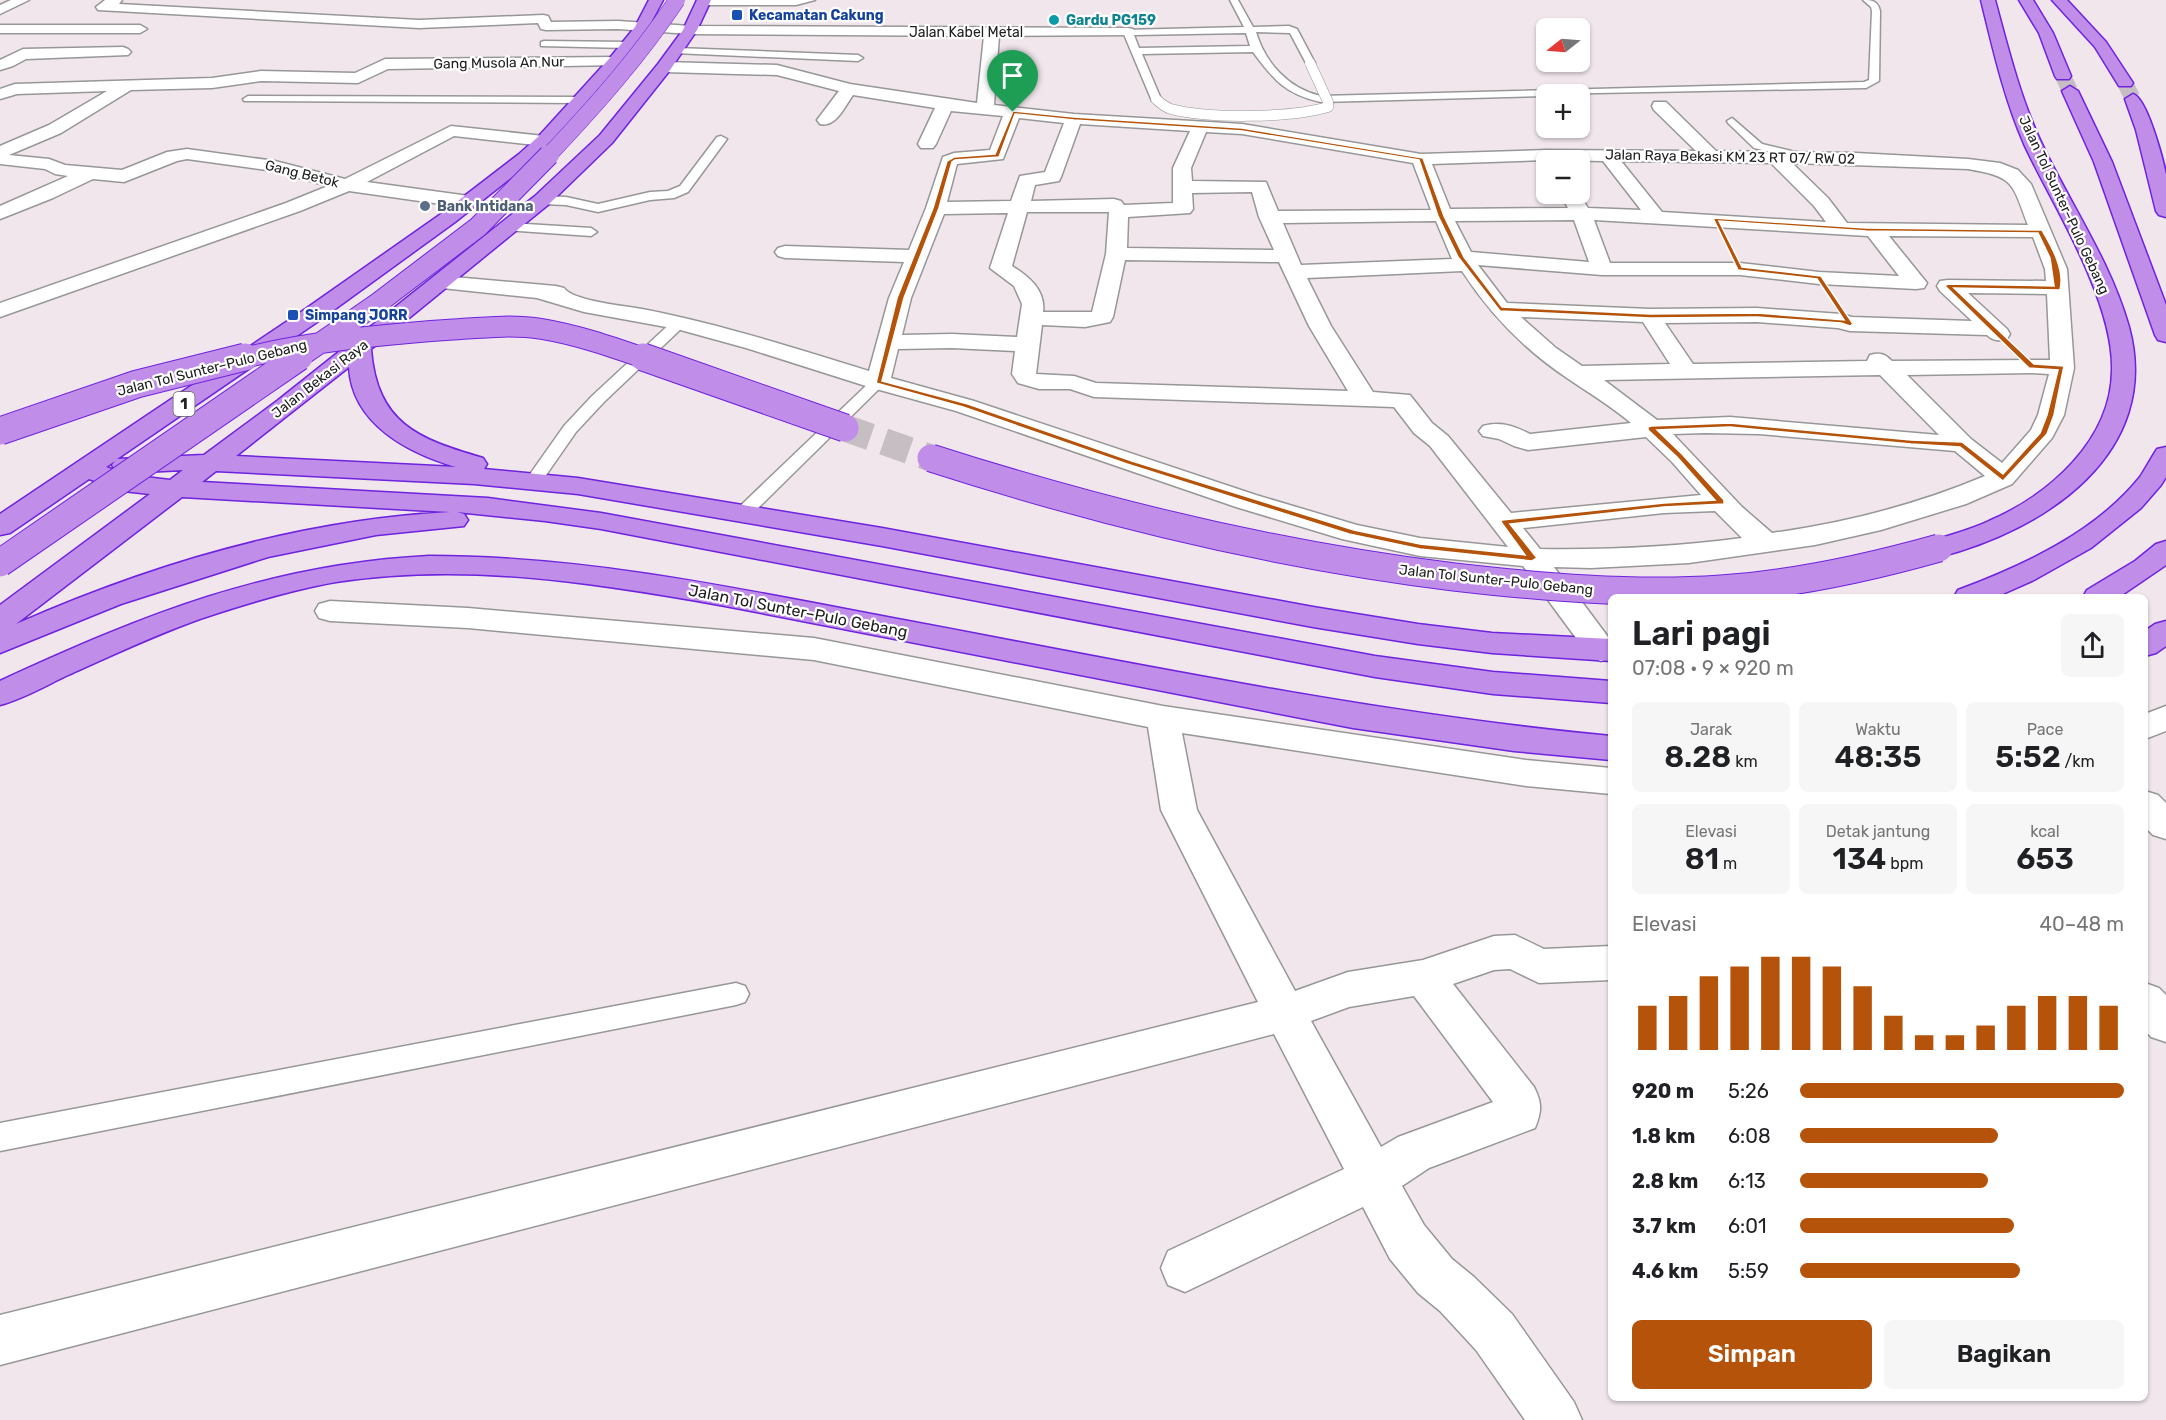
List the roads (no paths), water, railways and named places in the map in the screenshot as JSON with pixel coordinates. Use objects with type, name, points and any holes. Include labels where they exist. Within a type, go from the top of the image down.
[{"type":"highway","name":"1","points":[[0,527],[280,337],[469,202],[544,141],[614,62],[641,28],[656,0]]},
{"type":"highway","points":[[0,563],[378,303],[470,234],[503,204],[608,92],[646,46],[677,0]]},
{"type":"highway","name":"Jalan Tol Sunter–Pulo Gebang","points":[[931,458],[1073,503],[1196,534],[1375,566],[1544,586],[1651,592],[1761,586],[1837,573],[1939,548],[2009,523],[2061,489],[2106,438],[2118,406],[2123,382],[2122,349],[2109,301],[2089,252],[2031,140],[1998,41],[1988,0]]},
{"type":"highway","points":[[2026,0],[2046,33],[2103,162],[2166,335]]},
{"type":"highway","points":[[2059,0],[2101,45],[2129,91],[2145,130],[2166,211]]},
{"type":"highway","name":"Jalan Bekasi Raya","points":[[0,620],[211,463],[442,282],[542,200],[606,139],[676,51],[690,30],[704,1]]},
{"type":"highway","name":"Jalan Tol Sunter–Pulo Gebang","points":[[0,431],[137,384],[256,354],[355,336],[488,327],[540,329],[593,340],[845,428]]},
{"type":"highway","points":[[280,337],[359,347],[359,366],[369,401],[382,419],[398,433],[448,457],[578,486],[743,513],[1406,632],[1492,644],[1606,650]]},
{"type":"highway","points":[[1977,594],[2001,585],[2048,561],[2124,511],[2153,479],[2166,455]]},
{"type":"highway","points":[[87,469],[160,462],[211,463],[474,476],[578,486]]},
{"type":"highway","points":[[87,469],[123,483],[175,489],[432,501],[530,510],[934,582],[1322,657],[1480,681],[1608,692]]},
{"type":"highway","points":[[0,643],[101,600],[195,568],[275,546],[338,533],[430,520],[505,518],[597,521]]},
{"type":"highway","points":[[2103,594],[2145,567],[2166,550]]},
{"type":"highway","name":"Jalan Tol Sunter–Pulo Gebang","points":[[0,694],[95,650],[226,600],[300,579],[386,567],[446,564],[528,568],[632,581],[820,614],[1353,716],[1514,739],[1608,748]]},
{"type":"highway","points":[[2148,644],[2166,631]]},
{"type":"street","points":[[0,10],[22,0]]},
{"type":"street","points":[[115,0],[103,6],[279,18],[305,3]]},
{"type":"street","points":[[220,14],[248,0]]},
{"type":"street","name":"Jalan Kabel Metal","points":[[279,18],[420,24],[543,18],[546,26],[618,25],[690,30],[1128,32]]},
{"type":"street","points":[[0,29],[146,35],[123,52]]},
{"type":"street","points":[[985,109],[992,32]]},
{"type":"street","points":[[0,65],[23,54],[123,52],[128,54],[96,86]]},
{"type":"street","name":"Gang Musola An Nur","points":[[127,86],[212,83],[261,76],[358,78],[385,64],[614,62]]},
{"type":"street","name":"Jalan Raya Bekasi KM 23 RT 07/ RW 02","points":[[664,67],[777,70],[849,89],[945,105],[1074,119],[1242,129],[1421,159],[1536,158]]},
{"type":"street","points":[[0,94],[15,89],[127,86]]},
{"type":"street","points":[[0,152],[55,129],[127,86]]},
{"type":"street","points":[[826,120],[849,89]]},
{"type":"street","points":[[927,144],[945,105]]},
{"type":"street","points":[[1659,106],[1711,156]]},
{"type":"street","points":[[878,382],[900,298],[936,208],[951,160],[997,156],[1013,112]]},
{"type":"street","points":[[1074,119],[1052,177],[1027,180],[1001,268],[1023,282],[1033,304],[1024,374],[1026,378],[1036,381],[1080,384],[1087,389],[1402,400],[1419,423],[1439,441],[1606,650]]},
{"type":"street","points":[[1119,211],[1183,209],[1182,168],[1200,127]]},
{"type":"street","points":[[0,310],[263,219],[347,185],[452,130],[544,141]]},
{"type":"street","points":[[0,134],[40,134]]},
{"type":"street","name":"Gang Betok","points":[[0,159],[49,164],[61,170],[124,176],[173,156],[187,154],[275,165],[347,185],[469,202]]},
{"type":"street","points":[[1608,156],[1655,216]]},
{"type":"street","name":"Jalan Raya Bekasi KM 23 RT 07/ RW 02","points":[[1590,157],[1804,157],[1968,164],[2000,169],[2017,177],[2040,231]]},
{"type":"street","points":[[1776,157],[1821,202],[1841,228]]},
{"type":"street","points":[[1421,159],[1441,216],[1464,261],[1500,309],[1539,345],[1575,373],[1610,393],[1651,428],[1680,455],[1722,502],[1766,543]]},
{"type":"street","points":[[0,213],[90,173]]},
{"type":"street","points":[[1182,187],[1259,186],[1269,217],[1290,264],[1330,344],[1364,397]]},
{"type":"street","points":[[0,199],[29,202]]},
{"type":"street","points":[[1575,204],[1582,215],[1602,268]]},
{"type":"street","points":[[936,208],[1114,205],[1119,211],[1116,254],[1102,317],[1085,320],[1033,318]]},
{"type":"street","points":[[535,291],[584,305],[679,323],[754,343],[878,382],[965,406],[1159,472],[1352,532],[1420,547],[1532,558],[1591,559],[1689,554],[1871,524],[1956,498],[2003,478],[2043,434],[2051,415],[2062,368],[2058,280],[2053,258],[2040,231],[1874,230],[1655,216],[1269,217]]},
{"type":"street","points":[[1715,219],[1740,269]]},
{"type":"street","points":[[1116,254],[1290,264],[1464,261],[1602,268],[1740,269],[1819,278],[1916,283],[1874,230]]},
{"type":"street","points":[[785,252],[916,256]]},
{"type":"street","points":[[1819,278],[1850,324],[1884,368],[1962,444],[2003,478]]},
{"type":"street","points":[[442,282],[598,299],[662,302]]},
{"type":"street","points":[[2032,366],[1948,286],[2057,288]]},
{"type":"street","points":[[1500,309],[1650,316],[1757,315],[1841,321],[1850,324],[1992,328]]},
{"type":"street","points":[[1650,316],[1685,370]]},
{"type":"street","points":[[890,342],[952,341],[1029,345]]},
{"type":"street","points":[[1575,373],[2032,366],[2062,368]]},
{"type":"street","points":[[1492,431],[1509,431],[1528,443],[1651,428],[1730,425],[1911,442],[1962,444]]},
{"type":"street","points":[[1505,522],[1664,505],[1722,502]]},
{"type":"street","points":[[330,611],[468,618],[814,649],[1163,718],[1526,772],[1608,781]]},
{"type":"street","points":[[1163,718],[1179,810],[1221,895],[1407,1242],[1435,1276],[1457,1294],[1494,1332],[1556,1420]]},
{"type":"street","points":[[2148,726],[2166,718]]},
{"type":"street","points":[[2148,808],[2166,825]]},
{"type":"street","points":[[0,1340],[1285,1013],[1348,990],[1423,977],[1494,952],[1515,952],[1539,966],[1608,963]]},
{"type":"street","points":[[1185,1268],[1372,1179],[1414,1152],[1519,1113],[1519,1101],[1423,977]]},
{"type":"street","points":[[2148,1004],[2166,1024]]},
{"type":"lane","points":[[704,1],[796,6],[811,0]]},
{"type":"lane","points":[[1234,0],[1250,29],[1256,49],[1282,83],[1291,90],[1321,99],[1866,85],[1874,81],[1876,12],[1875,6],[1867,0]]},
{"type":"lane","name":"Jalan Kabel Metal","points":[[1128,32],[1292,30],[1329,102],[1328,107],[1322,111],[1298,115],[1184,112],[1162,106],[1156,99],[1135,51]]},
{"type":"lane","points":[[1128,32],[1135,51],[1256,49]]},
{"type":"lane","points":[[544,44],[627,45]]},
{"type":"lane","points":[[676,51],[858,58]]},
{"type":"lane","points":[[248,99],[579,100]]},
{"type":"lane","points":[[1732,121],[1758,146],[1804,157]]},
{"type":"lane","points":[[542,200],[566,201],[598,208],[650,196],[670,195],[684,189],[721,139]]},
{"type":"lane","points":[[510,227],[591,232]]},
{"type":"lane","points":[[536,477],[570,429],[598,399],[679,323]]},
{"type":"lane","points":[[743,513],[878,382]]},
{"type":"lane","points":[[0,1137],[736,994]]},
{"type":"tunnel","points":[[2063,76],[2070,91]]},
{"type":"tunnel","points":[[2125,83],[2133,99]]},
{"type":"tunnel","points":[[845,428],[931,458]]},
{"type":"place","name":"Kecamatan Cakung","points":[[737,15]]},
{"type":"place","name":"Gardu PG159","points":[[1054,20]]},
{"type":"place","name":"Bank Intidana","points":[[425,206]]},
{"type":"place","name":"Simpang JORR","points":[[293,315]]}]
